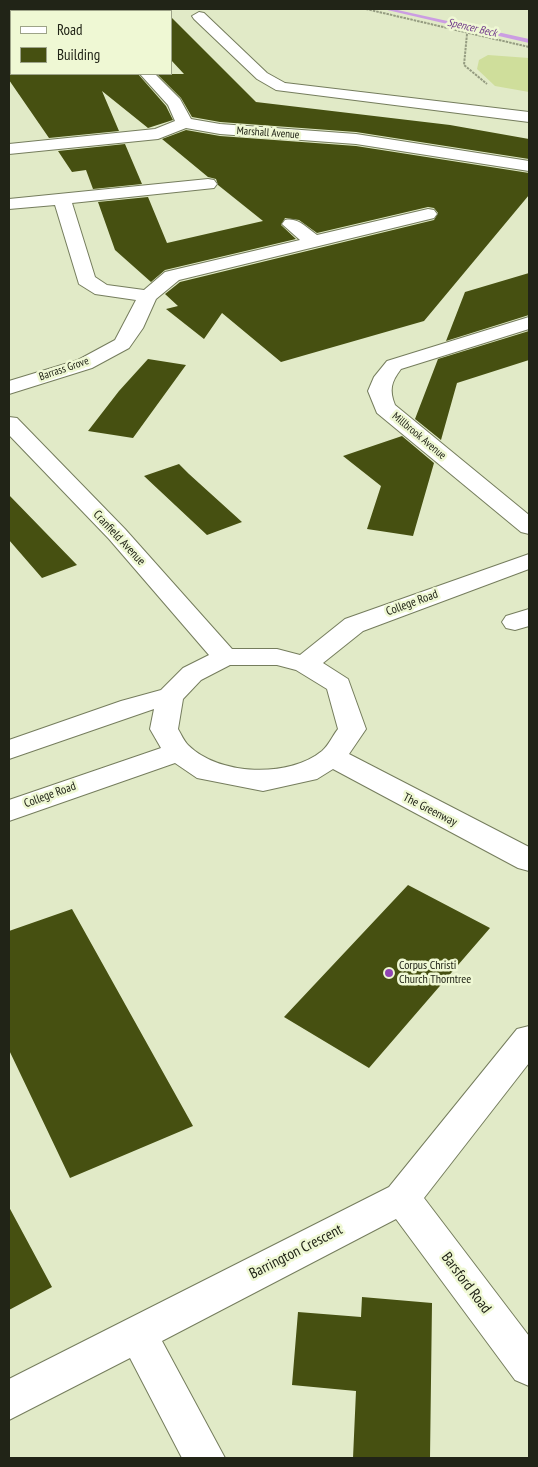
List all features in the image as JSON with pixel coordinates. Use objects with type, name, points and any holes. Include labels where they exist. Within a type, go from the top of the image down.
[{"type":"street","points":[[199,16],[262,76],[282,87],[502,112],[529,117]]},
{"type":"street","points":[[9,150],[158,134],[184,123],[182,113],[178,107],[148,75]]},
{"type":"street","name":"Marshall Avenue","points":[[184,123],[220,129],[356,139],[529,166]]},
{"type":"street","points":[[9,204],[208,184]]},
{"type":"street","points":[[62,199],[86,280],[102,290],[148,296]]},
{"type":"street","name":"Barrass Grove","points":[[9,388],[85,364],[122,344],[133,328],[148,296],[172,276],[428,214]]},
{"type":"street","points":[[291,224],[314,242]]},
{"type":"street","name":"Millbrook Avenue","points":[[529,322],[414,357],[394,365],[384,377],[378,391],[385,408],[529,528]]},
{"type":"street","name":"Cranfield Avenue","points":[[9,423],[117,534],[225,657]]},
{"type":"street","name":"College Road","points":[[305,664],[354,624],[529,561]]},
{"type":"street","points":[[9,750],[131,707],[170,696],[192,674],[225,657],[278,657],[305,664],[339,685],[352,729],[333,757],[308,772],[263,782],[207,771],[178,752],[164,729],[170,696]]},
{"type":"street","name":"College Road","points":[[9,811],[178,752]]},
{"type":"street","name":"The Greenway","points":[[333,757],[407,798],[529,860]]},
{"type":"street","name":"Barrington Crescent","points":[[9,1400],[136,1333],[402,1198],[529,1039]]},
{"type":"street","name":"Barsford Road","points":[[402,1198],[529,1367]]},
{"type":"street","points":[[136,1333],[204,1458]]},
{"type":"path","points":[[366,9],[529,47]]},
{"type":"path","points":[[468,34],[464,64],[494,90],[502,112]]},
{"type":"green space","points":[[488,55],[529,58],[529,92],[495,86],[477,69],[479,60]]},
{"type":"building","points":[[172,18],[256,102],[450,125],[529,139],[529,159],[356,132],[220,122],[192,117],[181,98],[158,75],[184,74],[172,61]]},
{"type":"building","points":[[9,74],[139,75],[166,106],[173,120],[148,128],[102,91],[119,131],[49,138],[9,80]]},
{"type":"building","points":[[186,130],[220,136],[356,146],[529,173],[529,195],[424,321],[281,362],[222,313],[204,339],[166,309],[178,306],[165,294],[180,282],[434,220],[438,213],[434,208],[428,207],[317,233],[299,220],[285,218],[281,225],[296,239],[165,270],[151,282],[115,250],[98,202],[148,197],[167,243],[263,221],[218,185],[216,179],[208,177],[162,139]]},
{"type":"building","points":[[125,144],[142,184],[93,189],[86,170],[72,172],[58,151]]},
{"type":"building","points":[[529,273],[529,315],[446,341],[465,292]]},
{"type":"building","points":[[529,331],[529,360],[457,383],[441,440],[415,419],[438,359]]},
{"type":"building","points":[[148,359],[186,365],[133,438],[88,431],[119,391]]},
{"type":"building","points":[[402,436],[434,463],[413,536],[367,529],[381,486],[343,456]]},
{"type":"building","points":[[179,464],[242,522],[207,535],[144,476]]},
{"type":"building","points":[[9,495],[77,565],[42,578],[9,540]]},
{"type":"building","name":"Corpus Christi Church Thorntree","points":[[408,885],[490,928],[369,1068],[284,1017]]},
{"type":"building","points":[[72,909],[193,1126],[70,1178],[9,1050],[9,931]]},
{"type":"building","points":[[9,1207],[52,1287],[9,1310]]},
{"type":"building","points":[[362,1297],[432,1303],[430,1458],[353,1458],[356,1391],[292,1385],[298,1312],[361,1317]]},
{"type":"waterway","name":"Spencer Beck","points":[[386,9],[529,41]]},
{"type":"place","name":"Corpus Christi Church Thorntree","points":[[389,973]]}]
